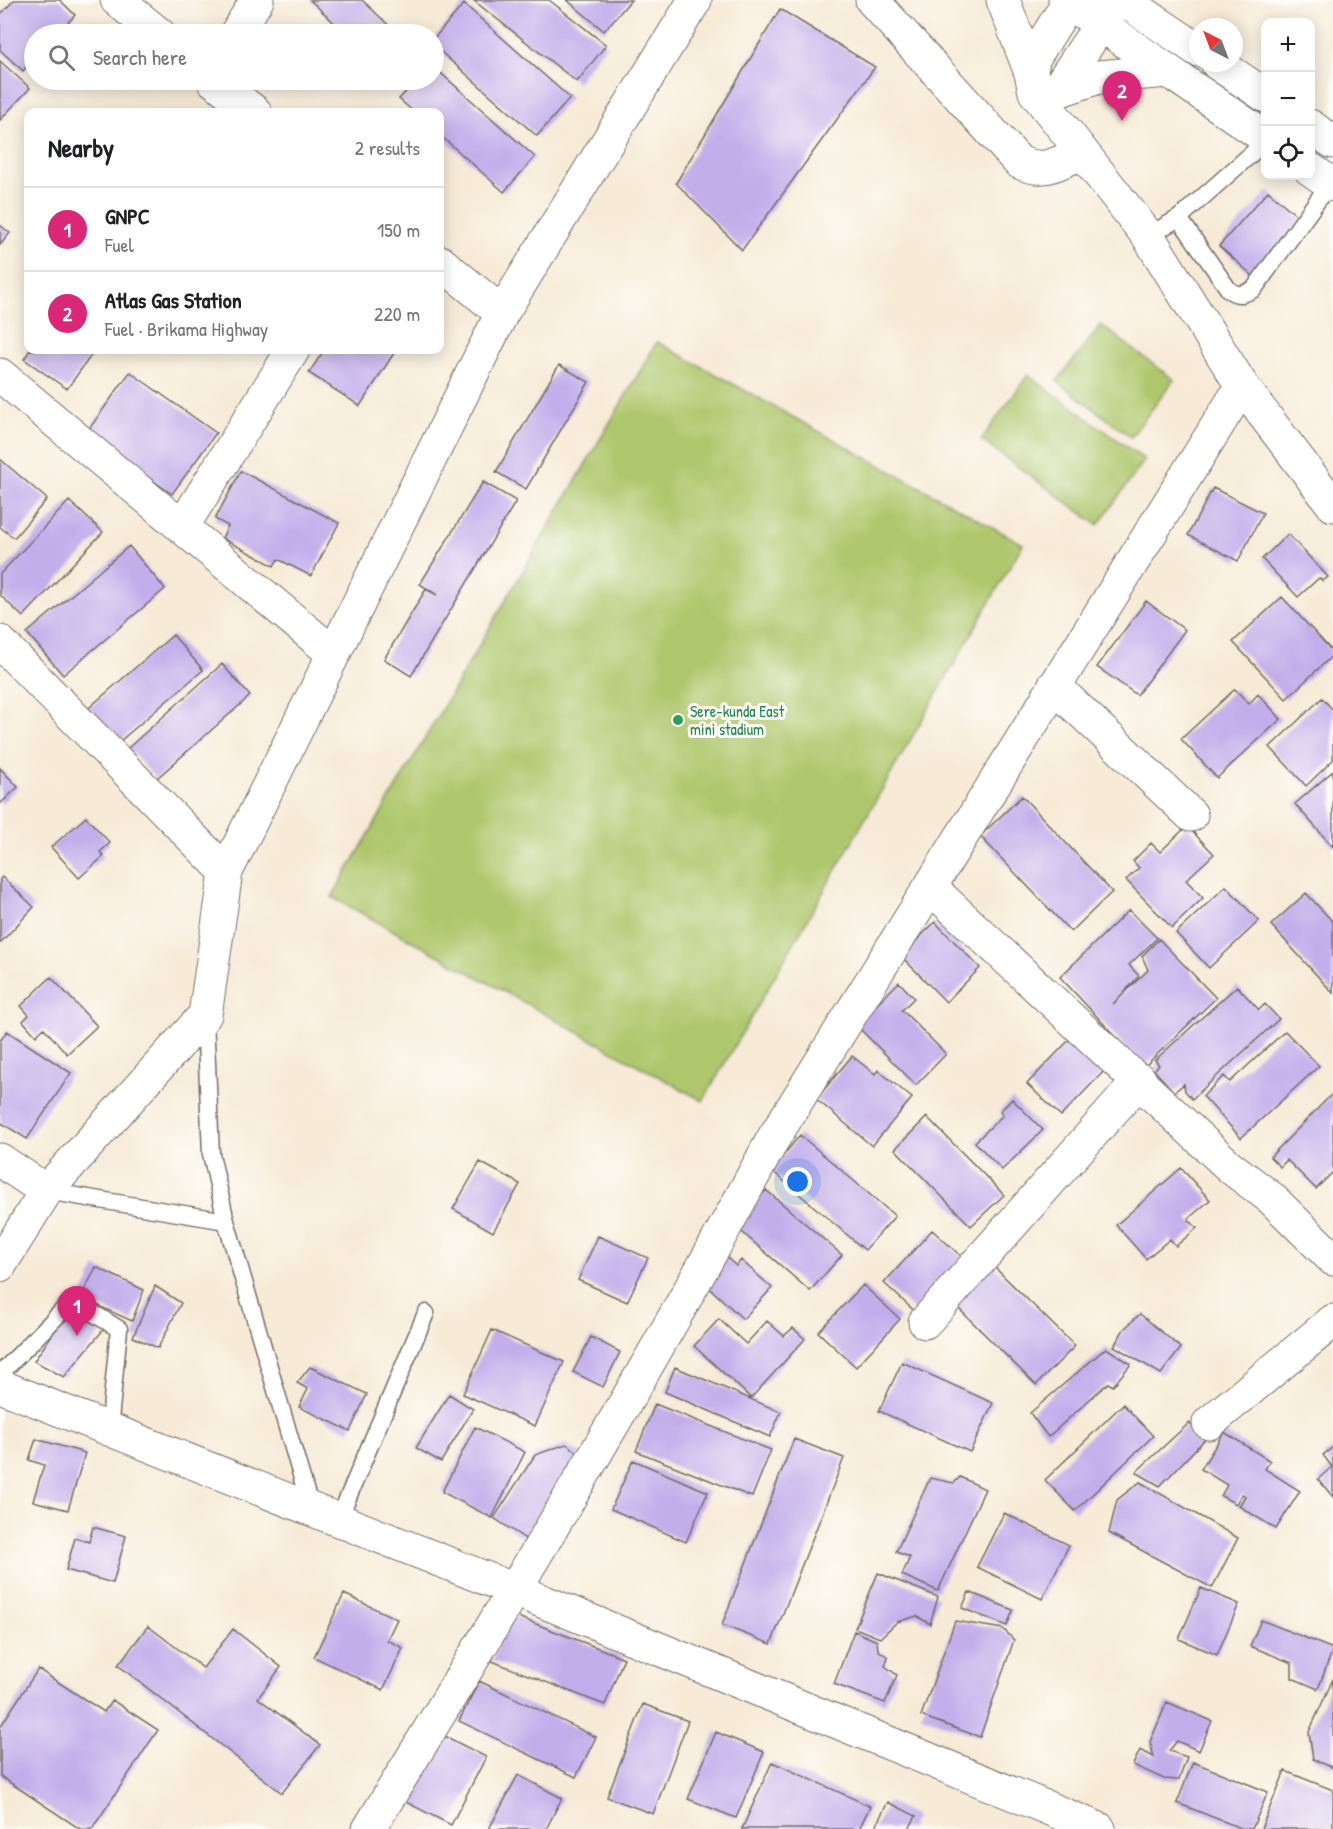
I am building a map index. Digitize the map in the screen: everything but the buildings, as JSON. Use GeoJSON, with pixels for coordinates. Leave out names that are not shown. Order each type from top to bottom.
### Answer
{"type":"FeatureCollection","features":[{"type":"Feature","properties":{"kind":"main road"},"geometry":{"type":"LineString","coordinates":[[117,0],[147,24]]}},
{"type":"Feature","properties":{"kind":"main road"},"geometry":{"type":"LineString","coordinates":[[242,24],[257,0]]}},
{"type":"Feature","properties":{"kind":"main road"},"geometry":{"type":"LineString","coordinates":[[0,1264],[46,1191],[205,1015],[226,872],[502,313],[695,0]]}},
{"type":"Feature","properties":{"kind":"main road"},"geometry":{"type":"LineString","coordinates":[[872,0],[1019,162],[1033,168],[1048,168],[1081,153]]}},
{"type":"Feature","properties":{"kind":"main road"},"geometry":{"type":"LineString","coordinates":[[1003,0],[1044,90],[1081,153],[1148,236],[1242,386],[1333,505]]}},
{"type":"Feature","properties":{"kind":"main road"},"geometry":{"type":"LineString","coordinates":[[1124,0],[1189,44]]}},
{"type":"Feature","properties":{"kind":"main road"},"geometry":{"type":"LineString","coordinates":[[1044,90],[1032,58],[1067,1],[1108,13],[1168,71],[1261,136]]}},
{"type":"Feature","properties":{"kind":"main road"},"geometry":{"type":"LineString","coordinates":[[1044,90],[1108,13]]}},
{"type":"Feature","properties":{"kind":"main road"},"geometry":{"type":"LineString","coordinates":[[1044,90],[1099,77],[1168,71]]}},
{"type":"Feature","properties":{"kind":"main road"},"geometry":{"type":"LineString","coordinates":[[1230,72],[1261,93]]}},
{"type":"Feature","properties":{"kind":"main road"},"geometry":{"type":"LineString","coordinates":[[226,90],[250,108]]}},
{"type":"Feature","properties":{"kind":"main road"},"geometry":{"type":"LineString","coordinates":[[1315,129],[1333,142]]}},
{"type":"Feature","properties":{"kind":"main road"},"geometry":{"type":"LineString","coordinates":[[444,265],[502,313]]}},
{"type":"Feature","properties":{"kind":"main road"},"geometry":{"type":"LineString","coordinates":[[182,527],[290,354]]}},
{"type":"Feature","properties":{"kind":"main road"},"geometry":{"type":"LineString","coordinates":[[0,375],[334,654]]}},
{"type":"Feature","properties":{"kind":"main road"},"geometry":{"type":"LineString","coordinates":[[369,1829],[515,1590],[715,1247],[773,1139],[1242,386]]}},
{"type":"Feature","properties":{"kind":"main road"},"geometry":{"type":"LineString","coordinates":[[0,642],[226,872]]}},
{"type":"Feature","properties":{"kind":"main road"},"geometry":{"type":"LineString","coordinates":[[1054,686],[1191,815]]}},
{"type":"Feature","properties":{"kind":"main road"},"geometry":{"type":"LineString","coordinates":[[930,887],[1140,1080],[1230,1167],[1271,1198],[1333,1259]]}},
{"type":"Feature","properties":{"kind":"main road"},"geometry":{"type":"LineString","coordinates":[[925,1322],[1140,1080]]}},
{"type":"Feature","properties":{"kind":"main road"},"geometry":{"type":"LineString","coordinates":[[0,1160],[46,1191]]}},
{"type":"Feature","properties":{"kind":"main road"},"geometry":{"type":"LineString","coordinates":[[1209,1423],[1333,1321]]}},
{"type":"Feature","properties":{"kind":"main road"},"geometry":{"type":"LineString","coordinates":[[0,1386],[515,1590],[1099,1829]]}},
{"type":"Feature","properties":{"kind":"lane"},"geometry":{"type":"LineString","coordinates":[[1148,236],[1179,218],[1261,144]]}},
{"type":"Feature","properties":{"kind":"lane"},"geometry":{"type":"LineString","coordinates":[[1179,218],[1229,290],[1242,295],[1254,289],[1327,179]]}},
{"type":"Feature","properties":{"kind":"lane"},"geometry":{"type":"LineString","coordinates":[[205,1015],[212,1154],[226,1221],[325,1515]]}},
{"type":"Feature","properties":{"kind":"lane"},"geometry":{"type":"LineString","coordinates":[[46,1191],[226,1221]]}},
{"type":"Feature","properties":{"kind":"lane"},"geometry":{"type":"LineString","coordinates":[[0,1374],[68,1305],[77,1303],[118,1329],[109,1430]]}},
{"type":"Feature","properties":{"kind":"lane"},"geometry":{"type":"LineString","coordinates":[[325,1515],[426,1313]]}},
{"type":"Feature","properties":{"kind":"green space"},"geometry":{"type":"Polygon","coordinates":[[[1101,325],[1174,380],[1131,437],[1057,381],[1101,325]]]}},
{"type":"Feature","properties":{"kind":"green space","name":"Sere-kunda East mini stadium"},"geometry":{"type":"Polygon","coordinates":[[[657,342],[1023,544],[703,1101],[332,897],[657,342]]]}},
{"type":"Feature","properties":{"kind":"green space"},"geometry":{"type":"Polygon","coordinates":[[[1028,375],[1145,460],[1098,525],[981,440],[1028,375]]]}},
{"type":"Feature","properties":{"kind":"place","name":"Atlas Gas Station"},"geometry":{"type":"Point","coordinates":[1122,121]}},
{"type":"Feature","properties":{"kind":"place","name":"Sere-kunda East mini stadium"},"geometry":{"type":"Point","coordinates":[678,720]}},
{"type":"Feature","properties":{"kind":"place","name":"GNPC"},"geometry":{"type":"Point","coordinates":[77,1336]}}]}
